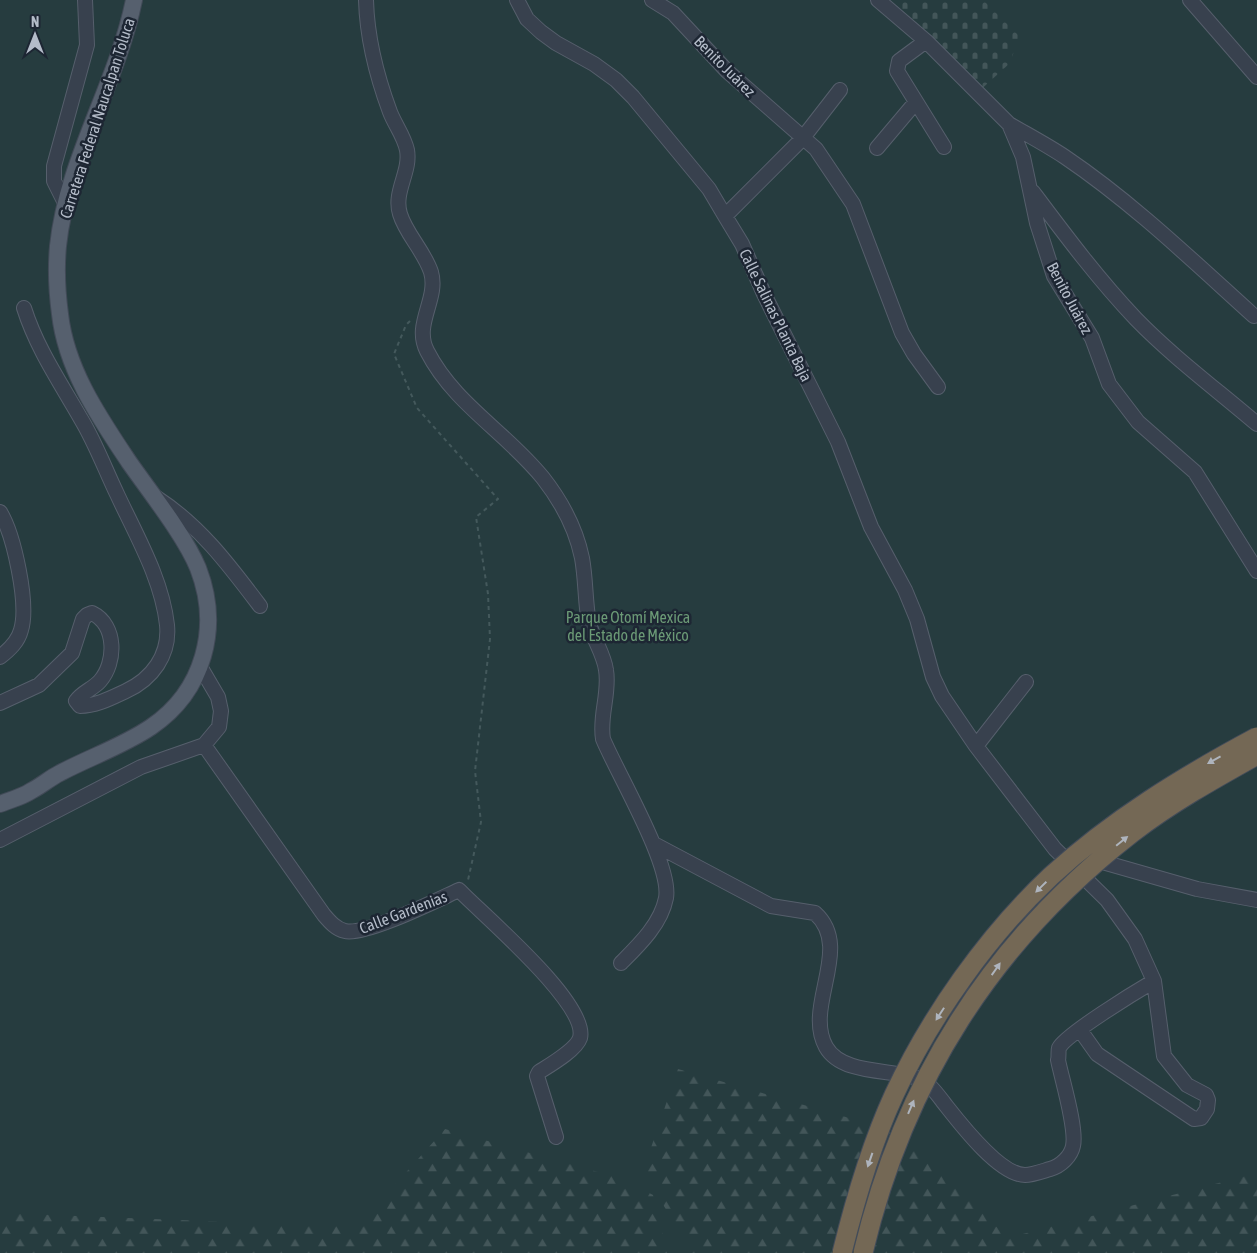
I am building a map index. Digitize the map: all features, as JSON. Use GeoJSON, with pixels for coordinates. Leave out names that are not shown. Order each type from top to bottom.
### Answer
{"type":"FeatureCollection","features":[{"type":"Feature","properties":{"kind":"highway"},"geometry":{"type":"LineString","coordinates":[[842,1253],[850,1223],[894,1096],[927,1034],[985,948],[1022,905],[1086,847],[1164,790],[1257,737]]}},
{"type":"Feature","properties":{"kind":"highway"},"geometry":{"type":"LineString","coordinates":[[863,1253],[884,1184],[912,1105],[944,1045],[1001,962],[1036,920],[1065,891],[1133,832],[1172,805],[1257,755]]}},
{"type":"Feature","properties":{"kind":"main road","name":"Carretera Federal Naucalpan Toluca"},"geometry":{"type":"LineString","coordinates":[[0,804],[30,792],[60,773],[150,728],[175,707],[201,668],[206,644],[208,619],[198,567],[150,493],[90,417],[69,351],[60,314],[58,245],[66,204],[129,26],[134,0]]}},
{"type":"Feature","properties":{"kind":"street"},"geometry":{"type":"LineString","coordinates":[[66,204],[54,181],[54,166],[87,45],[85,0]]}},
{"type":"Feature","properties":{"kind":"street"},"geometry":{"type":"LineString","coordinates":[[366,0],[367,21],[390,114],[407,149],[407,162],[397,202],[400,216],[432,273],[433,289],[426,309],[422,333],[423,341],[440,375],[454,392],[542,477],[558,499],[575,532],[582,559],[590,626],[606,669],[607,687],[601,728],[602,739],[654,844],[667,896],[654,926],[621,963]]}},
{"type":"Feature","properties":{"kind":"street","name":"Calle Salinas Planta Baja"},"geometry":{"type":"LineString","coordinates":[[517,0],[527,19],[541,32],[556,43],[594,64],[616,80],[633,97],[709,189],[742,244],[764,294],[838,442],[871,526],[914,612],[933,677],[942,696],[976,746],[1055,850],[1116,912],[1134,939],[1154,981],[1164,1056],[1187,1085],[1206,1095],[1208,1100],[1207,1109],[1202,1118],[1194,1119],[1097,1054],[1080,1030]]}},
{"type":"Feature","properties":{"kind":"street","name":"Benito Juárez"},"geometry":{"type":"LineString","coordinates":[[652,0],[674,13],[727,71],[802,139],[816,149],[853,204],[902,333],[914,354],[938,387]]}},
{"type":"Feature","properties":{"kind":"street","name":"Benito Juárez"},"geometry":{"type":"LineString","coordinates":[[878,0],[926,41],[1009,124],[1023,157],[1037,223],[1054,276],[1092,338],[1109,384],[1138,422],[1195,472],[1257,571]]}},
{"type":"Feature","properties":{"kind":"street"},"geometry":{"type":"LineString","coordinates":[[1190,0],[1257,77]]}},
{"type":"Feature","properties":{"kind":"street"},"geometry":{"type":"LineString","coordinates":[[926,41],[897,66],[897,71],[915,103],[944,147]]}},
{"type":"Feature","properties":{"kind":"street"},"geometry":{"type":"LineString","coordinates":[[725,216],[802,139],[840,90]]}},
{"type":"Feature","properties":{"kind":"street"},"geometry":{"type":"LineString","coordinates":[[877,148],[915,103]]}},
{"type":"Feature","properties":{"kind":"street"},"geometry":{"type":"LineString","coordinates":[[1009,124],[1064,156],[1094,178],[1157,229],[1254,316]]}},
{"type":"Feature","properties":{"kind":"street"},"geometry":{"type":"LineString","coordinates":[[1029,187],[1078,254],[1137,320],[1172,354],[1257,424]]}},
{"type":"Feature","properties":{"kind":"street"},"geometry":{"type":"LineString","coordinates":[[0,703],[39,686],[72,653],[83,619],[87,614],[92,613],[99,616],[107,628],[112,645],[110,662],[104,676],[94,687],[79,696],[76,701],[80,706],[107,700],[149,677],[159,664],[166,642],[167,625],[159,589],[90,417],[38,347],[24,308]]}},
{"type":"Feature","properties":{"kind":"street"},"geometry":{"type":"LineString","coordinates":[[150,493],[180,513],[202,534],[260,606]]}},
{"type":"Feature","properties":{"kind":"street"},"geometry":{"type":"LineString","coordinates":[[0,512],[11,534],[24,616],[21,631],[15,644],[0,657]]}},
{"type":"Feature","properties":{"kind":"street"},"geometry":{"type":"LineString","coordinates":[[0,840],[141,767],[204,745],[218,727],[221,710],[218,697],[201,668]]}},
{"type":"Feature","properties":{"kind":"street"},"geometry":{"type":"LineString","coordinates":[[976,746],[1026,682]]}},
{"type":"Feature","properties":{"kind":"street","name":"Calle Gardenias"},"geometry":{"type":"LineString","coordinates":[[204,745],[324,915],[335,926],[354,932],[379,924],[459,890],[549,979],[573,1010],[581,1032],[578,1044],[536,1076],[556,1137]]}},
{"type":"Feature","properties":{"kind":"street"},"geometry":{"type":"LineString","coordinates":[[654,844],[771,906],[810,911],[821,918],[826,927],[831,946],[821,1007],[820,1033],[827,1048],[837,1058],[866,1070],[918,1078],[931,1087],[991,1156],[1007,1169],[1024,1175],[1054,1168],[1067,1159],[1073,1146],[1073,1133],[1058,1060],[1059,1048],[1066,1040],[1080,1030],[1154,981]]}},
{"type":"Feature","properties":{"kind":"street"},"geometry":{"type":"LineString","coordinates":[[1055,850],[1196,889],[1257,900]]}},
{"type":"Feature","properties":{"kind":"path"},"geometry":{"type":"LineString","coordinates":[[426,309],[406,325],[394,354],[418,408],[498,499],[476,518],[488,594],[490,639],[475,771],[481,822],[469,878]]}},
{"type":"Feature","properties":{"kind":"green space","name":"Parque Otomí Mexica del Estado de México"},"geometry":{"type":"Polygon","coordinates":[[[0,0],[1257,0],[1257,1253],[0,1253],[0,0]]]}},
{"type":"Feature","properties":{"kind":"green space"},"geometry":{"type":"Polygon","coordinates":[[[870,0],[983,0],[1019,36],[1010,63],[977,93],[929,55],[870,0]]]}},
{"type":"Feature","properties":{"kind":"green space"},"geometry":{"type":"Polygon","coordinates":[[[678,1069],[912,1136],[1007,1238],[1257,1173],[1257,1253],[692,1253],[643,1171],[678,1069]]]}},
{"type":"Feature","properties":{"kind":"green space"},"geometry":{"type":"Polygon","coordinates":[[[445,1129],[623,1179],[653,1195],[667,1253],[0,1253],[0,1213],[357,1227],[445,1129]]]}}]}
